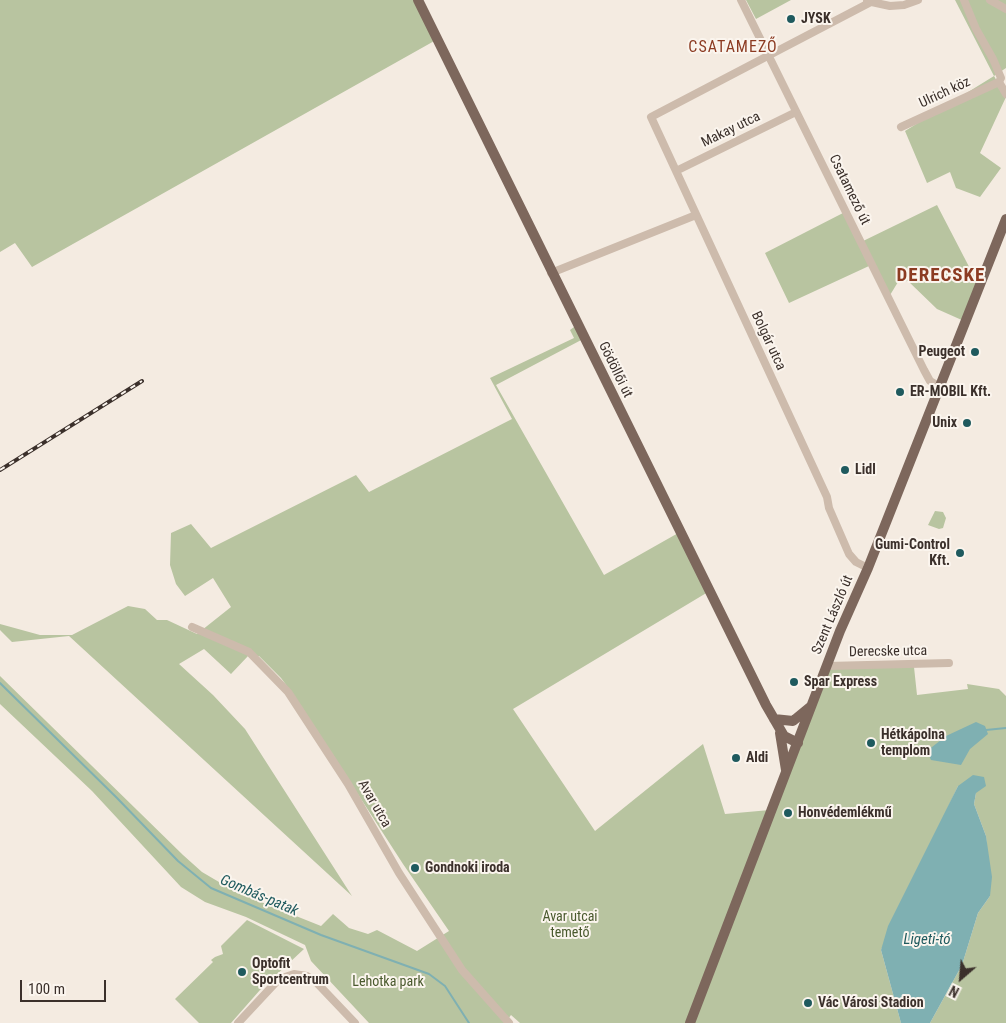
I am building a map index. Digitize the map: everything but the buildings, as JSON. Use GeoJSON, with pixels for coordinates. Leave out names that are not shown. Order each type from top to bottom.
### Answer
{"type":"FeatureCollection","features":[{"type":"Feature","properties":{"kind":"main road","name":"Gödöllői út"},"geometry":{"type":"LineString","coordinates":[[418,0],[774,719],[785,752],[786,773]]}},
{"type":"Feature","properties":{"kind":"main road","name":"Szent László út"},"geometry":{"type":"LineString","coordinates":[[690,1023],[826,666],[868,568],[1006,219]]}},
{"type":"Feature","properties":{"kind":"main road"},"geometry":{"type":"LineString","coordinates":[[774,719],[793,721],[811,707]]}},
{"type":"Feature","properties":{"kind":"main road"},"geometry":{"type":"LineString","coordinates":[[779,730],[788,740],[798,743]]}},
{"type":"Feature","properties":{"kind":"street","name":"Csatamező út"},"geometry":{"type":"LineString","coordinates":[[741,0],[924,370],[930,381],[940,387]]}},
{"type":"Feature","properties":{"kind":"street"},"geometry":{"type":"LineString","coordinates":[[770,56],[868,1],[900,6],[918,0]]}},
{"type":"Feature","properties":{"kind":"street"},"geometry":{"type":"LineString","coordinates":[[964,0],[976,29],[994,59],[1001,78],[999,82],[1006,94]]}},
{"type":"Feature","properties":{"kind":"street"},"geometry":{"type":"LineString","coordinates":[[990,0],[1006,9]]}},
{"type":"Feature","properties":{"kind":"street","name":"Bolgár utca"},"geometry":{"type":"LineString","coordinates":[[770,56],[651,117],[827,497],[829,508],[849,554],[856,562],[868,568]]}},
{"type":"Feature","properties":{"kind":"street","name":"Ulrich köz"},"geometry":{"type":"LineString","coordinates":[[901,127],[999,82]]}},
{"type":"Feature","properties":{"kind":"street","name":"Makay utca"},"geometry":{"type":"LineString","coordinates":[[676,171],[796,112]]}},
{"type":"Feature","properties":{"kind":"street"},"geometry":{"type":"LineString","coordinates":[[552,273],[696,215]]}},
{"type":"Feature","properties":{"kind":"street","name":"Avar utca"},"geometry":{"type":"LineString","coordinates":[[192,626],[249,652],[288,692],[348,784],[399,873],[462,970],[509,1023]]}},
{"type":"Feature","properties":{"kind":"street","name":"Derecske utca"},"geometry":{"type":"LineString","coordinates":[[826,666],[949,663]]}},
{"type":"Feature","properties":{"kind":"street"},"geometry":{"type":"LineString","coordinates":[[238,1023],[280,980],[294,974],[308,976],[316,982],[355,1023]]}},
{"type":"Feature","properties":{"kind":"green space"},"geometry":{"type":"Polygon","coordinates":[[[0,0],[416,0],[436,40],[32,267],[15,243],[0,252],[0,0]]]}},
{"type":"Feature","properties":{"kind":"green space"},"geometry":{"type":"Polygon","coordinates":[[[746,0],[791,0],[756,19],[746,0]]]}},
{"type":"Feature","properties":{"kind":"green space"},"geometry":{"type":"Polygon","coordinates":[[[955,0],[1006,0],[1006,68],[994,76],[955,0]]]}},
{"type":"Feature","properties":{"kind":"green space"},"geometry":{"type":"Polygon","coordinates":[[[994,76],[1006,97],[980,153],[1001,168],[980,197],[956,188],[950,172],[927,183],[905,131],[994,76]]]}},
{"type":"Feature","properties":{"kind":"green space"},"geometry":{"type":"Polygon","coordinates":[[[937,205],[978,284],[964,321],[937,309],[908,281],[898,282],[887,300],[869,266],[789,303],[765,253],[843,213],[859,243],[937,205]]]}},
{"type":"Feature","properties":{"kind":"green space"},"geometry":{"type":"Polygon","coordinates":[[[578,324],[585,338],[496,385],[604,575],[680,532],[708,592],[513,709],[595,831],[703,744],[725,814],[770,810],[823,668],[914,667],[917,695],[968,689],[967,684],[999,689],[1006,696],[1006,1023],[930,1023],[962,965],[978,913],[990,896],[986,836],[974,804],[976,793],[958,786],[881,950],[901,1023],[520,1023],[511,1015],[505,1023],[369,1023],[311,961],[305,945],[246,917],[205,902],[181,887],[92,791],[0,704],[0,676],[183,855],[202,872],[236,892],[321,926],[333,914],[349,928],[368,934],[377,930],[417,951],[449,931],[403,864],[295,697],[281,678],[259,656],[248,656],[231,674],[204,649],[179,664],[213,695],[245,729],[352,896],[69,636],[12,642],[0,630],[0,624],[40,635],[72,635],[128,606],[145,609],[157,620],[167,620],[197,634],[231,607],[213,578],[185,596],[176,584],[170,565],[171,533],[191,524],[211,548],[356,475],[369,492],[512,419],[490,378],[574,338],[570,330],[578,324]]]}},
{"type":"Feature","properties":{"kind":"green space"},"geometry":{"type":"Polygon","coordinates":[[[935,511],[943,512],[946,518],[943,528],[939,529],[928,525],[935,511]]]}},
{"type":"Feature","properties":{"kind":"green space","name":"Optofit Sportcentrum"},"geometry":{"type":"Polygon","coordinates":[[[247,920],[304,949],[260,990],[231,1023],[199,1023],[175,999],[213,962],[211,960],[223,954],[221,946],[247,920]]]}},
{"type":"Feature","properties":{"kind":"water"},"geometry":{"type":"Polygon","coordinates":[[[976,722],[985,726],[988,734],[970,749],[961,765],[931,760],[927,751],[946,736],[976,722]]]}},
{"type":"Feature","properties":{"kind":"water","name":"Ligeti-tó"},"geometry":{"type":"Polygon","coordinates":[[[973,775],[984,777],[986,786],[976,793],[974,804],[986,836],[992,877],[990,896],[978,913],[962,965],[930,1023],[901,1023],[881,950],[888,926],[958,786],[973,775]]]}},
{"type":"Feature","properties":{"kind":"waterway","name":"Gombás-patak"},"geometry":{"type":"LineString","coordinates":[[0,683],[178,861],[211,888],[321,935],[429,974],[445,986],[469,1023]]}},
{"type":"Feature","properties":{"kind":"waterway"},"geometry":{"type":"LineString","coordinates":[[986,730],[1006,728]]}},
{"type":"Feature","properties":{"kind":"railway"},"geometry":{"type":"LineString","coordinates":[[0,470],[142,381]]}},
{"type":"Feature","properties":{"kind":"place","name":"JYSK"},"geometry":{"type":"Point","coordinates":[791,19]}},
{"type":"Feature","properties":{"kind":"place","name":"Peugeot"},"geometry":{"type":"Point","coordinates":[975,352]}},
{"type":"Feature","properties":{"kind":"place","name":"ER-MOBIL Kft."},"geometry":{"type":"Point","coordinates":[900,392]}},
{"type":"Feature","properties":{"kind":"place","name":"Unix"},"geometry":{"type":"Point","coordinates":[967,423]}},
{"type":"Feature","properties":{"kind":"place","name":"Lidl"},"geometry":{"type":"Point","coordinates":[845,470]}},
{"type":"Feature","properties":{"kind":"place","name":"Gumi-Control Kft."},"geometry":{"type":"Point","coordinates":[960,553]}},
{"type":"Feature","properties":{"kind":"place","name":"Spar Express"},"geometry":{"type":"Point","coordinates":[794,682]}},
{"type":"Feature","properties":{"kind":"place","name":"Hétkápolna templom"},"geometry":{"type":"Point","coordinates":[871,743]}},
{"type":"Feature","properties":{"kind":"place","name":"Aldi"},"geometry":{"type":"Point","coordinates":[736,758]}},
{"type":"Feature","properties":{"kind":"place","name":"Honvédemlékmű"},"geometry":{"type":"Point","coordinates":[788,813]}},
{"type":"Feature","properties":{"kind":"place","name":"Gondnoki iroda"},"geometry":{"type":"Point","coordinates":[415,868]}},
{"type":"Feature","properties":{"kind":"place","name":"Optofit Sportcentrum"},"geometry":{"type":"Point","coordinates":[242,972]}},
{"type":"Feature","properties":{"kind":"place","name":"Vác Városi Stadion"},"geometry":{"type":"Point","coordinates":[808,1003]}},
{"type":"Feature","properties":{"kind":"district","name":"CSATAMEZŐ"},"geometry":{"type":"Point","coordinates":[733,48]}},
{"type":"Feature","properties":{"kind":"district","name":"DERECSKE"},"geometry":{"type":"Point","coordinates":[941,276]}},
{"type":"Feature","properties":{"kind":"park label","name":"Avar utcai temető"},"geometry":{"type":"Point","coordinates":[570,926]}},
{"type":"Feature","properties":{"kind":"park label","name":"Lehotka park"},"geometry":{"type":"Point","coordinates":[388,982]}}]}
